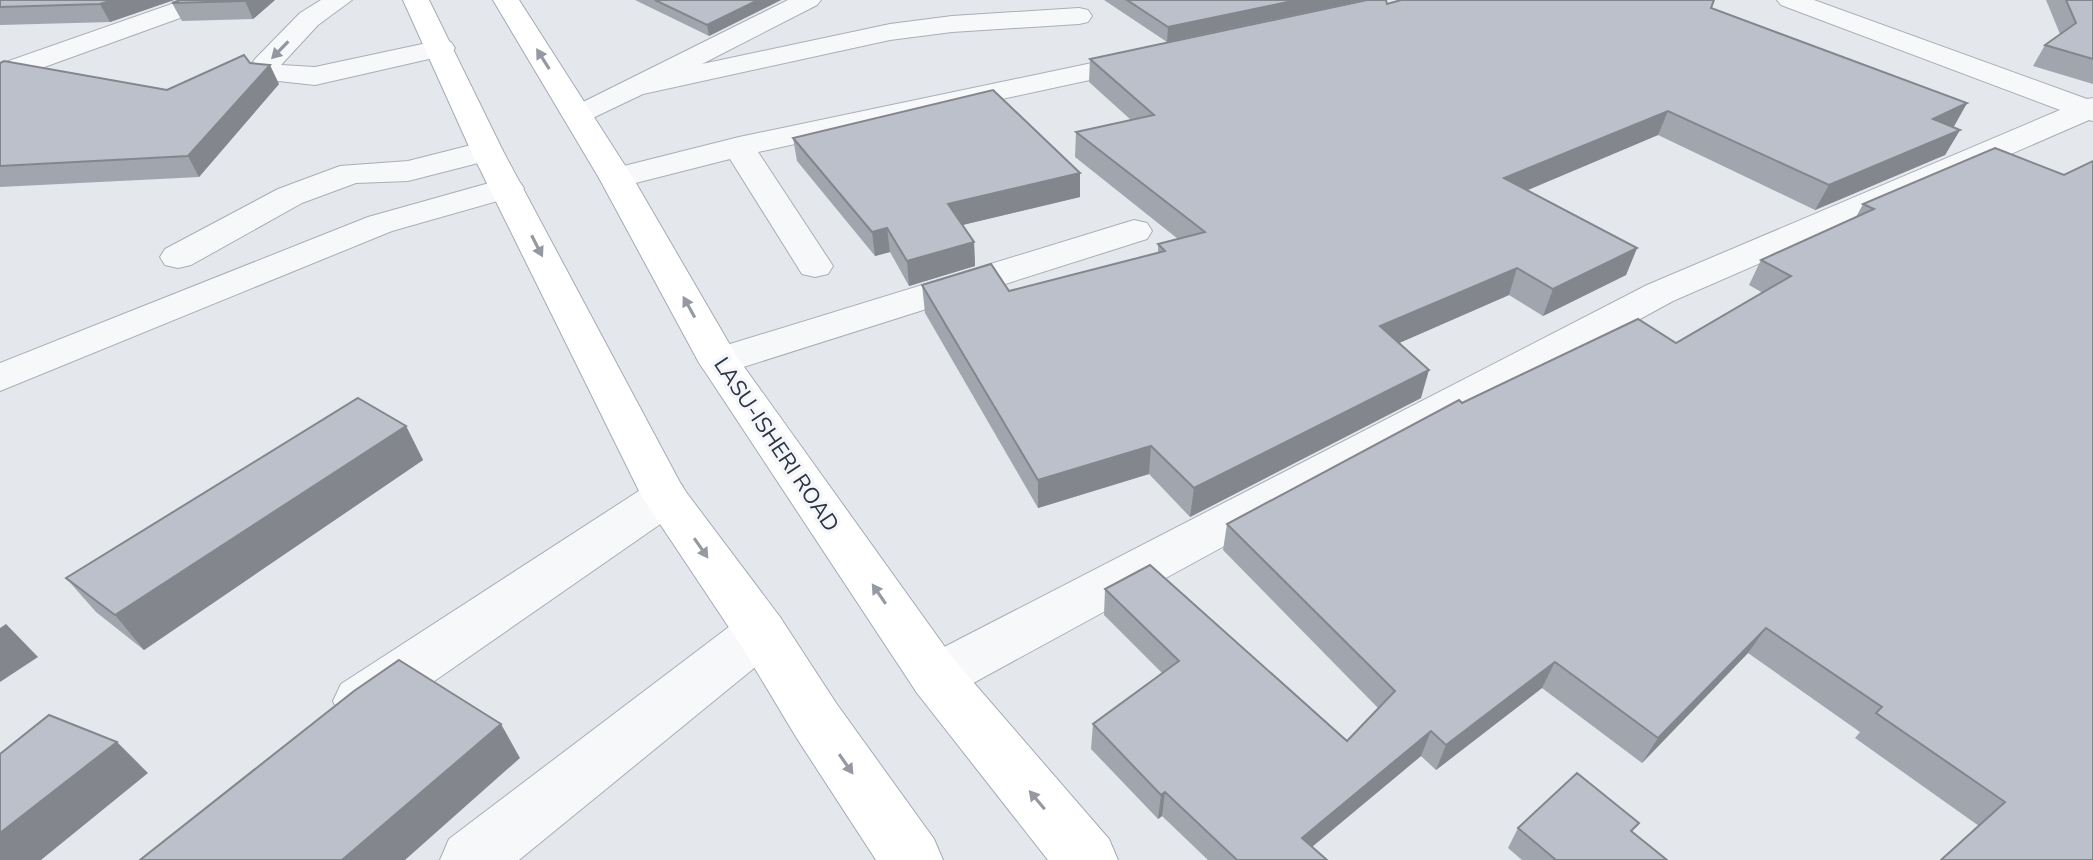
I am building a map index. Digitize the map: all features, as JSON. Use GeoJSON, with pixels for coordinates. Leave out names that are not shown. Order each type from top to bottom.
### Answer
{"type":"FeatureCollection","features":[{"type":"Feature","properties":{"kind":"main road"},"geometry":{"type":"LineString","coordinates":[[416,0],[497,170],[665,497],[761,632],[816,720],[912,860]]}},
{"type":"Feature","properties":{"kind":"main road","name":"LASU-ISHERI ROAD"},"geometry":{"type":"LineString","coordinates":[[506,0],[616,178],[719,361],[936,677],[1087,860]]}},
{"type":"Feature","properties":{"kind":"street"},"geometry":{"type":"LineString","coordinates":[[0,74],[207,0]]}},
{"type":"Feature","properties":{"kind":"street"},"geometry":{"type":"LineString","coordinates":[[339,0],[309,19],[265,65],[270,73],[315,76],[441,48]]}},
{"type":"Feature","properties":{"kind":"street"},"geometry":{"type":"LineString","coordinates":[[578,116],[808,0]]}},
{"type":"Feature","properties":{"kind":"street"},"geometry":{"type":"LineString","coordinates":[[1790,0],[2091,110]]}},
{"type":"Feature","properties":{"kind":"street"},"geometry":{"type":"LineString","coordinates":[[642,86],[890,32],[952,24],[1079,16]]}},
{"type":"Feature","properties":{"kind":"street"},"geometry":{"type":"LineString","coordinates":[[616,178],[739,147],[1173,53]]}},
{"type":"Feature","properties":{"kind":"street"},"geometry":{"type":"LineString","coordinates":[[936,677],[1660,293],[2091,110]]}},
{"type":"Feature","properties":{"kind":"street"},"geometry":{"type":"LineString","coordinates":[[739,147],[815,266]]}},
{"type":"Feature","properties":{"kind":"street"},"geometry":{"type":"LineString","coordinates":[[178,257],[290,196],[352,173],[497,170]]}},
{"type":"Feature","properties":{"kind":"street"},"geometry":{"type":"LineString","coordinates":[[0,378],[380,224],[497,170]]}},
{"type":"Feature","properties":{"kind":"street"},"geometry":{"type":"LineString","coordinates":[[719,361],[1134,231]]}},
{"type":"Feature","properties":{"kind":"street"},"geometry":{"type":"LineString","coordinates":[[319,734],[355,705],[665,497]]}},
{"type":"Feature","properties":{"kind":"street"},"geometry":{"type":"LineString","coordinates":[[471,860],[761,632]]}},
{"type":"Feature","properties":{"kind":"building"},"geometry":{"type":"Polygon","coordinates":[[[0,0],[113,0],[100,4],[0,7],[0,0]]]}},
{"type":"Feature","properties":{"kind":"building"},"geometry":{"type":"Polygon","coordinates":[[[180,0],[246,0],[172,3],[180,0]]]}},
{"type":"Feature","properties":{"kind":"building"},"geometry":{"type":"Polygon","coordinates":[[[655,0],[758,0],[707,25],[655,0]]]}},
{"type":"Feature","properties":{"kind":"building"},"geometry":{"type":"Polygon","coordinates":[[[1127,0],[1297,0],[1168,27],[1127,0]]]}},
{"type":"Feature","properties":{"kind":"building"},"geometry":{"type":"Polygon","coordinates":[[[1367,0],[1386,0],[1387,4],[1401,0],[1714,0],[1711,8],[1967,103],[1933,119],[1960,130],[1829,185],[1668,111],[1504,178],[1637,248],[1553,289],[1517,268],[1380,326],[1429,370],[1194,488],[1151,446],[1038,480],[922,285],[991,264],[1009,291],[1165,251],[1158,244],[1205,232],[1076,132],[1154,115],[1090,59],[1367,0]]]}},
{"type":"Feature","properties":{"kind":"building"},"geometry":{"type":"Polygon","coordinates":[[[2066,0],[2093,0],[2093,59],[2045,45],[2076,23],[2066,0]]]}},
{"type":"Feature","properties":{"kind":"building"},"geometry":{"type":"Polygon","coordinates":[[[244,55],[250,63],[270,65],[188,156],[0,166],[0,63],[4,61],[167,90],[244,55]]]}},
{"type":"Feature","properties":{"kind":"building"},"geometry":{"type":"Polygon","coordinates":[[[993,90],[1080,173],[948,204],[974,242],[907,261],[887,228],[872,232],[793,138],[993,90]]]}},
{"type":"Feature","properties":{"kind":"building"},"geometry":{"type":"Polygon","coordinates":[[[1995,148],[2064,175],[2093,161],[2093,860],[1941,860],[2005,802],[1876,713],[1882,707],[1766,628],[1658,738],[1555,662],[1446,745],[1431,731],[1302,838],[1327,860],[1237,860],[1165,792],[1161,795],[1093,724],[1179,661],[1105,589],[1150,565],[1347,741],[1395,691],[1227,524],[1459,400],[1462,403],[1638,319],[1676,343],[1791,276],[1761,260],[1874,209],[1863,204],[1995,148]]]}},
{"type":"Feature","properties":{"kind":"building"},"geometry":{"type":"Polygon","coordinates":[[[358,398],[406,426],[115,615],[66,578],[358,398]]]}},
{"type":"Feature","properties":{"kind":"building"},"geometry":{"type":"Polygon","coordinates":[[[399,660],[501,724],[342,860],[140,860],[354,691],[399,660]]]}},
{"type":"Feature","properties":{"kind":"building"},"geometry":{"type":"Polygon","coordinates":[[[49,715],[117,742],[0,833],[0,754],[49,715]]]}},
{"type":"Feature","properties":{"kind":"building"},"geometry":{"type":"Polygon","coordinates":[[[1577,773],[1639,823],[1631,831],[1667,860],[1556,860],[1518,828],[1577,773]]]}}]}
